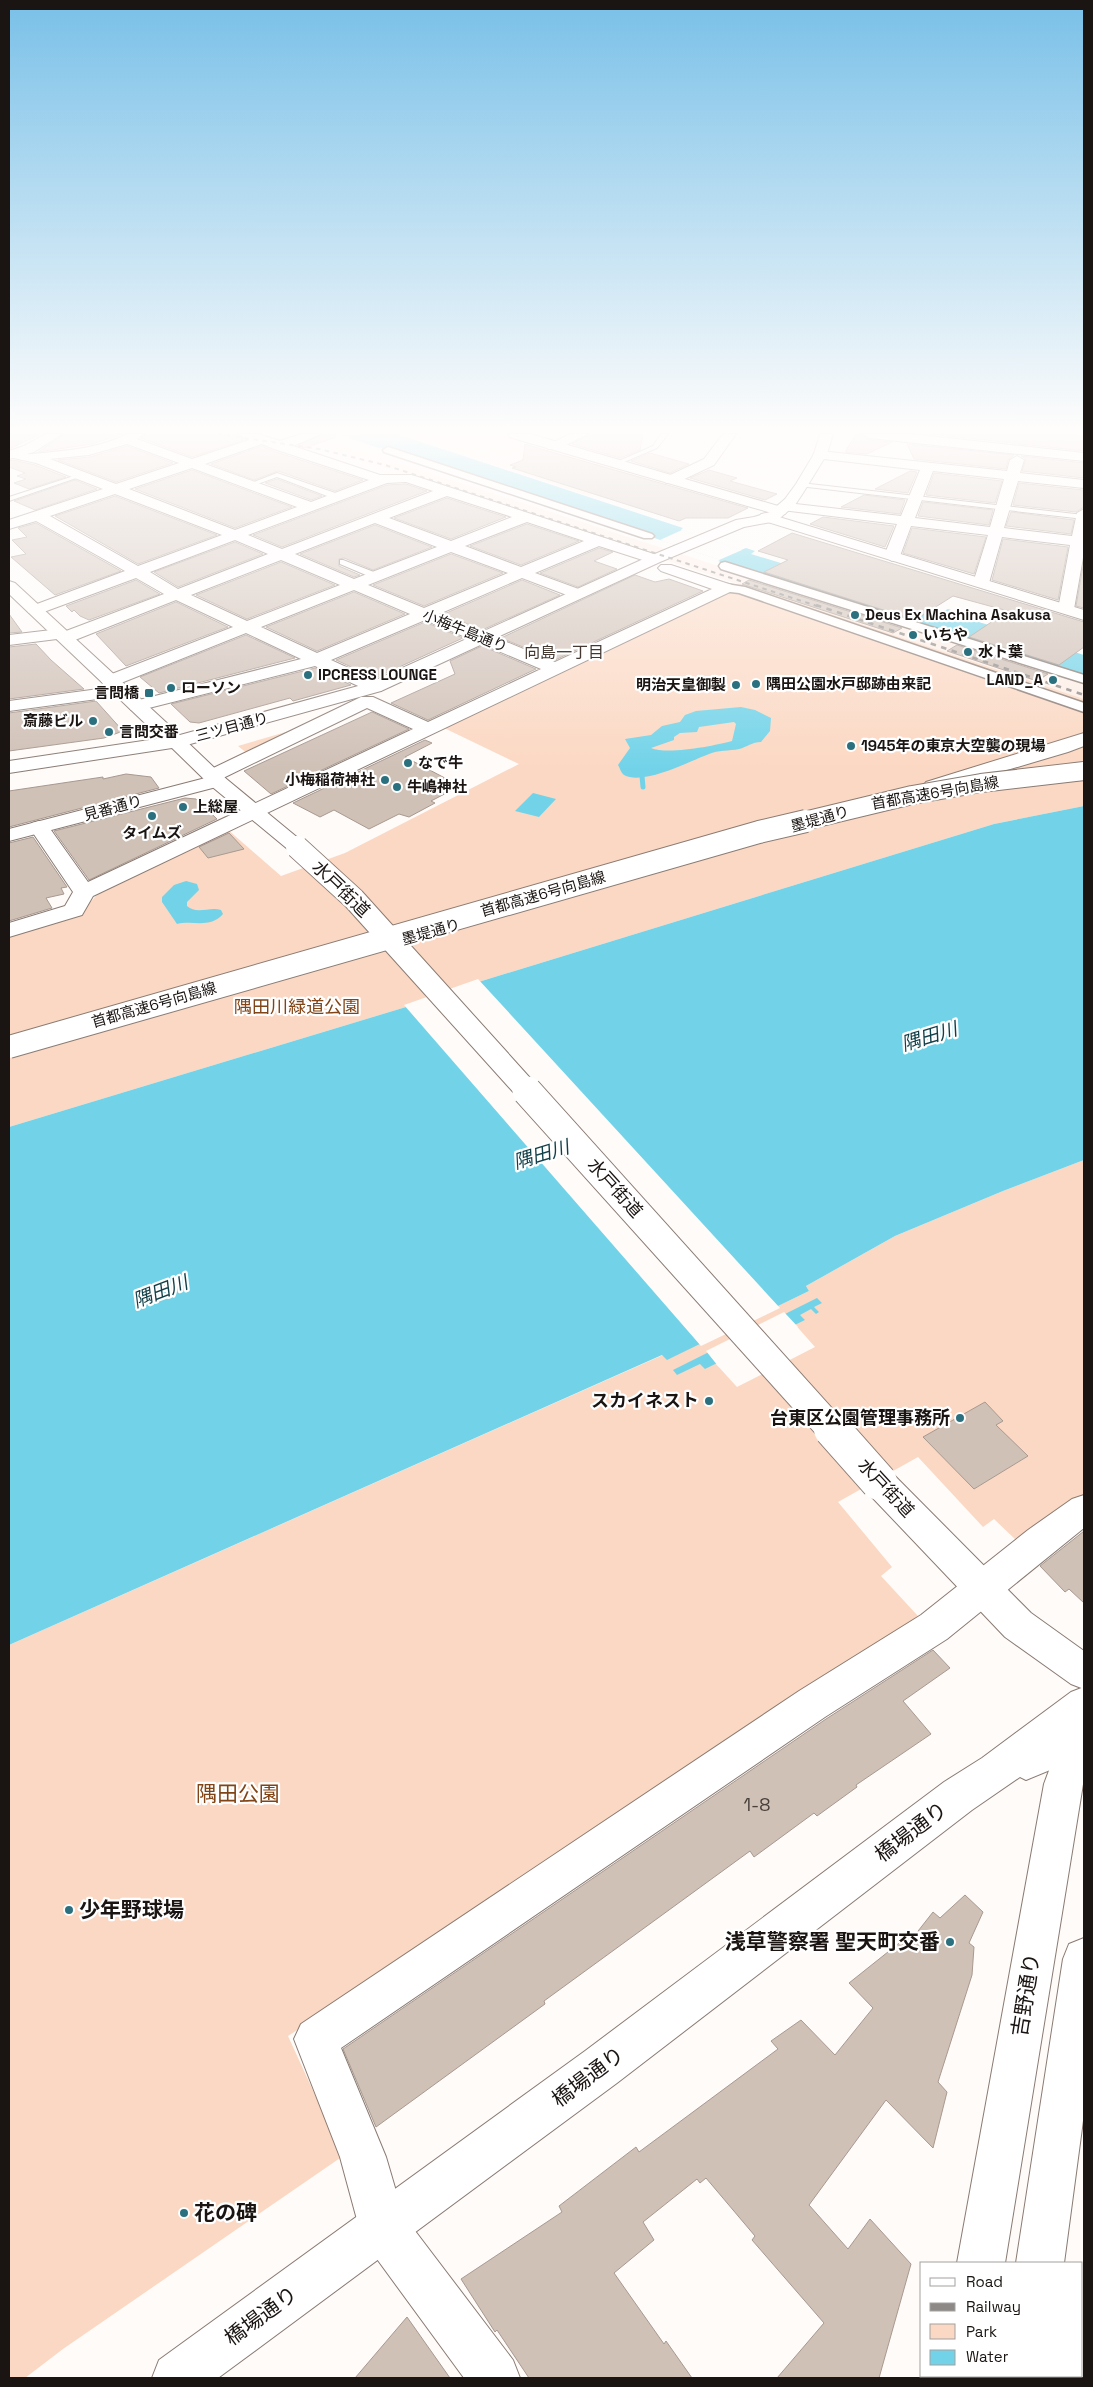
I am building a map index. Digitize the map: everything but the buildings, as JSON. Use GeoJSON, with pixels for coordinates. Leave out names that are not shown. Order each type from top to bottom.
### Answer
{"type":"FeatureCollection","features":[{"type":"Feature","properties":{"kind":"main road"},"geometry":{"type":"LineString","coordinates":[[92,545],[178,595],[316,660],[427,729]]}},
{"type":"Feature","properties":{"kind":"main road"},"geometry":{"type":"LineString","coordinates":[[35,610],[207,545]]}},
{"type":"Feature","properties":{"kind":"main road","name":"小梅牛島通り"},"geometry":{"type":"LineString","coordinates":[[261,545],[554,668]]}},
{"type":"Feature","properties":{"kind":"main road"},"geometry":{"type":"LineString","coordinates":[[9,640],[62,636],[178,595],[304,545]]}},
{"type":"Feature","properties":{"kind":"main road"},"geometry":{"type":"LineString","coordinates":[[448,545],[578,594]]}},
{"type":"Feature","properties":{"kind":"main road"},"geometry":{"type":"LineString","coordinates":[[9,706],[115,686],[247,627],[456,545]]}},
{"type":"Feature","properties":{"kind":"main road"},"geometry":{"type":"LineString","coordinates":[[137,706],[316,660],[586,545]]}},
{"type":"Feature","properties":{"kind":"main road"},"geometry":{"type":"LineString","coordinates":[[613,545],[726,588]]}},
{"type":"Feature","properties":{"kind":"main road","name":"三ツ目通り"},"geometry":{"type":"LineString","coordinates":[[176,742],[221,742],[371,694],[497,644],[701,545]]}},
{"type":"Feature","properties":{"kind":"main road"},"geometry":{"type":"LineString","coordinates":[[862,545],[1084,615]]}},
{"type":"Feature","properties":{"kind":"main road"},"geometry":{"type":"LineString","coordinates":[[892,556],[896,545]]}},
{"type":"Feature","properties":{"kind":"main road"},"geometry":{"type":"LineString","coordinates":[[981,583],[992,545]]}},
{"type":"Feature","properties":{"kind":"main road"},"geometry":{"type":"LineString","coordinates":[[1066,609],[1081,545]]}},
{"type":"Feature","properties":{"kind":"main road","name":"三ツ目通り"},"geometry":{"type":"LineString","coordinates":[[371,694],[480,638],[578,594],[660,564]]}},
{"type":"Feature","properties":{"kind":"main road","name":"水戸街道"},"geometry":{"type":"LineString","coordinates":[[9,586],[215,779],[297,847],[354,899],[879,1482],[1018,1625],[1084,1672]]}},
{"type":"Feature","properties":{"kind":"main road"},"geometry":{"type":"LineString","coordinates":[[9,930],[74,910],[84,892],[726,588]]}},
{"type":"Feature","properties":{"kind":"main road","name":"見番通り"},"geometry":{"type":"LineString","coordinates":[[9,835],[215,779],[371,694]]}},
{"type":"Feature","properties":{"kind":"main road","name":"墨堤通り"},"geometry":{"type":"LineString","coordinates":[[9,1058],[323,963],[970,776],[1084,739]]}},
{"type":"Feature","properties":{"kind":"main road"},"geometry":{"type":"LineString","coordinates":[[9,767],[176,742]]}},
{"type":"Feature","properties":{"kind":"main road","name":"首都高速6号向島線"},"geometry":{"type":"LineString","coordinates":[[9,1028],[839,797],[965,772],[1084,759]]}},
{"type":"Feature","properties":{"kind":"main road","name":"首都高速6号向島線"},"geometry":{"type":"LineString","coordinates":[[9,1047],[758,832],[852,808],[981,783],[1084,771]]}},
{"type":"Feature","properties":{"kind":"main road"},"geometry":{"type":"LineString","coordinates":[[39,827],[84,892]]}},
{"type":"Feature","properties":{"kind":"main road"},"geometry":{"type":"LineString","coordinates":[[494,2378],[383,2227],[363,2157],[316,2039],[812,1704],[934,1627],[982,1590],[1022,1555],[1084,1509]]}},
{"type":"Feature","properties":{"kind":"main road","name":"橋場通り"},"geometry":{"type":"LineString","coordinates":[[177,2378],[601,2067],[958,1796],[996,1772],[1083,1728]]}},
{"type":"Feature","properties":{"kind":"main road","name":"吉野通り"},"geometry":{"type":"LineString","coordinates":[[981,2262],[1063,1784],[1083,1728]]}},
{"type":"Feature","properties":{"kind":"main road"},"geometry":{"type":"LineString","coordinates":[[1040,2262],[1084,1958]]}},
{"type":"Feature","properties":{"kind":"street"},"geometry":{"type":"LineString","coordinates":[[725,566],[1084,679]]}},
{"type":"Feature","properties":{"kind":"street"},"geometry":{"type":"LineString","coordinates":[[726,588],[741,590],[1084,708]]}},
{"type":"Feature","properties":{"kind":"lane"},"geometry":{"type":"LineString","coordinates":[[343,562],[376,576]]}},
{"type":"Feature","properties":{"kind":"shaded area"},"geometry":{"type":"Polygon","coordinates":[[[621,545],[655,545],[1084,684],[1084,699],[621,545]]]}},
{"type":"Feature","properties":{"kind":"green space","name":"隅田川緑道公園"},"geometry":{"type":"Polygon","coordinates":[[[741,584],[1084,699],[1084,806],[994,824],[472,984],[406,1007],[9,1127],[9,937],[78,917],[100,891],[227,829],[281,876],[345,853],[519,764],[444,728],[741,584]]]}},
{"type":"Feature","properties":{"kind":"green space"},"geometry":{"type":"Polygon","coordinates":[[[296,729],[248,754],[238,746],[296,729]]]}},
{"type":"Feature","properties":{"kind":"green space","name":"隅田公園"},"geometry":{"type":"Polygon","coordinates":[[[1084,1160],[1084,1498],[1017,1541],[994,1519],[983,1527],[918,1457],[838,1502],[892,1567],[881,1576],[918,1616],[636,1810],[288,2036],[343,2156],[63,2349],[25,2378],[9,2378],[9,1645],[663,1355],[667,1359],[809,1291],[806,1286],[895,1236],[1084,1160]],[[792,1321],[716,1364],[737,1387],[815,1347],[792,1321]]]}},
{"type":"Feature","properties":{"kind":"water"},"geometry":{"type":"Polygon","coordinates":[[[676,545],[727,545],[741,550],[746,548],[755,551],[751,554],[942,612],[948,609],[966,615],[963,617],[1084,655],[1084,676],[718,561],[720,560],[676,545]]]}},
{"type":"Feature","properties":{"kind":"water"},"geometry":{"type":"Polygon","coordinates":[[[741,707],[755,710],[771,718],[770,731],[761,742],[739,749],[712,753],[654,775],[632,778],[623,774],[618,765],[630,748],[625,739],[651,735],[662,726],[680,722],[685,715],[696,711],[741,707]],[[734,722],[699,727],[697,732],[680,733],[674,737],[674,740],[651,748],[668,751],[732,741],[736,724],[734,722]]]}},
{"type":"Feature","properties":{"kind":"water"},"geometry":{"type":"Polygon","coordinates":[[[533,793],[556,799],[539,817],[515,811],[533,793]]]}},
{"type":"Feature","properties":{"kind":"water","name":"隅田川"},"geometry":{"type":"Polygon","coordinates":[[[1084,806],[1084,1160],[895,1236],[806,1286],[809,1291],[667,1360],[662,1355],[9,1645],[9,1127],[406,1007],[472,984],[994,824],[1084,806]]]}},
{"type":"Feature","properties":{"kind":"water"},"geometry":{"type":"Polygon","coordinates":[[[186,881],[197,884],[199,890],[187,902],[187,906],[195,910],[221,910],[223,914],[218,919],[207,923],[177,924],[162,902],[162,897],[174,885],[186,881]]]}},
{"type":"Feature","properties":{"kind":"water"},"geometry":{"type":"Polygon","coordinates":[[[817,1298],[822,1303],[814,1307],[819,1312],[816,1314],[811,1309],[800,1315],[805,1320],[705,1369],[700,1364],[677,1375],[673,1370],[817,1298]]]}},
{"type":"Feature","properties":{"kind":"pier"},"geometry":{"type":"Polygon","coordinates":[[[676,545],[728,545],[742,550],[719,560],[676,545]]]}},
{"type":"Feature","properties":{"kind":"pier"},"geometry":{"type":"Polygon","coordinates":[[[478,979],[780,1308],[701,1346],[404,1005],[478,979]]]}},
{"type":"Feature","properties":{"kind":"pier"},"geometry":{"type":"Polygon","coordinates":[[[784,1312],[798,1327],[718,1366],[706,1351],[784,1312]]]}},
{"type":"Feature","properties":{"kind":"waterway"},"geometry":{"type":"LineString","coordinates":[[642,776],[643,787]]}},
{"type":"Feature","properties":{"kind":"railway"},"geometry":{"type":"LineString","coordinates":[[631,545],[820,607]]}},
{"type":"Feature","properties":{"kind":"railway"},"geometry":{"type":"LineString","coordinates":[[816,605],[1084,695]]}},
{"type":"Feature","properties":{"kind":"place","name":"Deus Ex Machina Asakusa"},"geometry":{"type":"Point","coordinates":[855,615]}},
{"type":"Feature","properties":{"kind":"place","name":"いちや"},"geometry":{"type":"Point","coordinates":[913,635]}},
{"type":"Feature","properties":{"kind":"place","name":"水ト葉"},"geometry":{"type":"Point","coordinates":[968,652]}},
{"type":"Feature","properties":{"kind":"place","name":"IPCRESS LOUNGE"},"geometry":{"type":"Point","coordinates":[308,675]}},
{"type":"Feature","properties":{"kind":"place","name":"LAND_A"},"geometry":{"type":"Point","coordinates":[1053,680]}},
{"type":"Feature","properties":{"kind":"place","name":"隅田公園水戸邸跡由来記"},"geometry":{"type":"Point","coordinates":[756,684]}},
{"type":"Feature","properties":{"kind":"place","name":"明治天皇御製"},"geometry":{"type":"Point","coordinates":[736,685]}},
{"type":"Feature","properties":{"kind":"place","name":"ローソン"},"geometry":{"type":"Point","coordinates":[171,688]}},
{"type":"Feature","properties":{"kind":"place","name":"言問橋"},"geometry":{"type":"Point","coordinates":[149,693]}},
{"type":"Feature","properties":{"kind":"place","name":"斎藤ビル"},"geometry":{"type":"Point","coordinates":[93,721]}},
{"type":"Feature","properties":{"kind":"place","name":"言問交番"},"geometry":{"type":"Point","coordinates":[109,732]}},
{"type":"Feature","properties":{"kind":"place","name":"1945年の東京大空襲の現場"},"geometry":{"type":"Point","coordinates":[851,746]}},
{"type":"Feature","properties":{"kind":"place","name":"なで牛"},"geometry":{"type":"Point","coordinates":[408,763]}},
{"type":"Feature","properties":{"kind":"place","name":"小梅稲荷神社"},"geometry":{"type":"Point","coordinates":[385,780]}},
{"type":"Feature","properties":{"kind":"place","name":"牛嶋神社"},"geometry":{"type":"Point","coordinates":[397,787]}},
{"type":"Feature","properties":{"kind":"place","name":"上総屋"},"geometry":{"type":"Point","coordinates":[183,807]}},
{"type":"Feature","properties":{"kind":"place","name":"タイムズ"},"geometry":{"type":"Point","coordinates":[152,816]}},
{"type":"Feature","properties":{"kind":"place","name":"スカイネスト"},"geometry":{"type":"Point","coordinates":[709,1401]}},
{"type":"Feature","properties":{"kind":"place","name":"台東区公園管理事務所"},"geometry":{"type":"Point","coordinates":[960,1418]}},
{"type":"Feature","properties":{"kind":"place","name":"少年野球場"},"geometry":{"type":"Point","coordinates":[69,1910]}},
{"type":"Feature","properties":{"kind":"place","name":"浅草警察署 聖天町交番"},"geometry":{"type":"Point","coordinates":[950,1942]}},
{"type":"Feature","properties":{"kind":"place","name":"花の碑"},"geometry":{"type":"Point","coordinates":[184,2213]}},
{"type":"Feature","properties":{"kind":"district","name":"向島一丁目"},"geometry":{"type":"Point","coordinates":[564,652]}}]}
